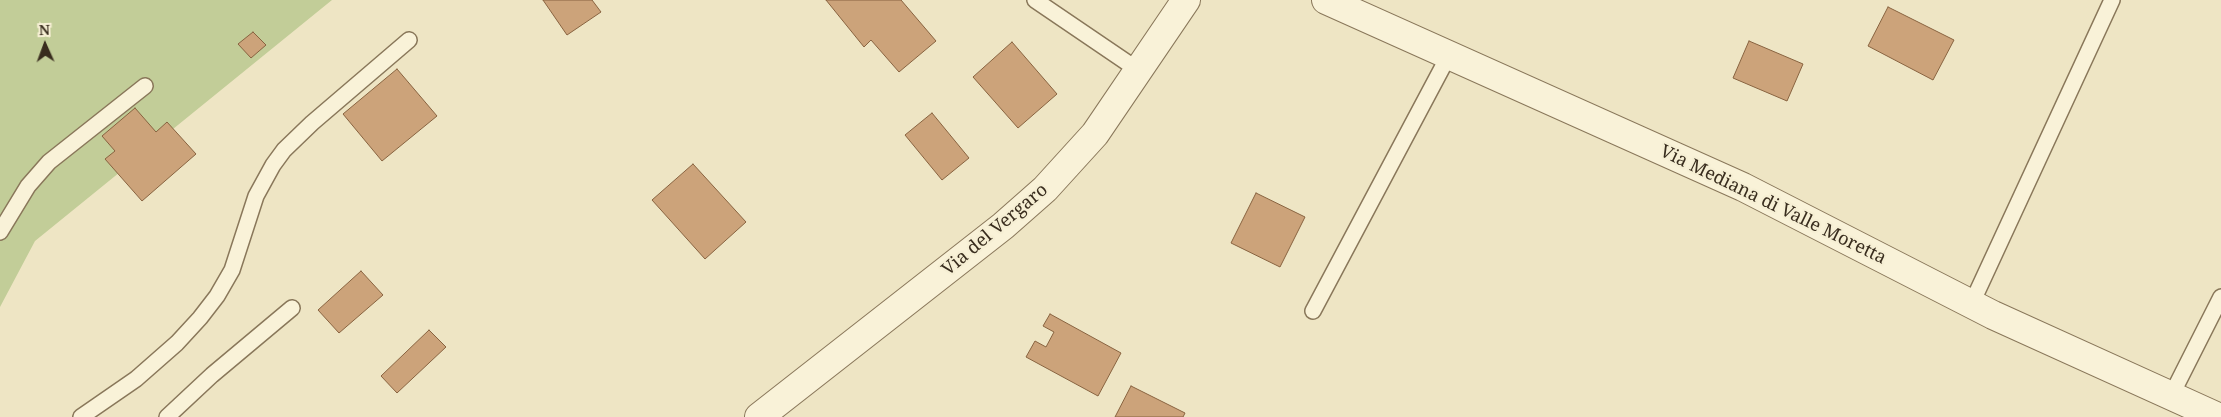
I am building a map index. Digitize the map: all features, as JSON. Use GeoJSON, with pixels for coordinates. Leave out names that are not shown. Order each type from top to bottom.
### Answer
{"type":"FeatureCollection","features":[{"type":"Feature","properties":{"kind":"street","name":"Via del Vergaro"},"geometry":{"type":"LineString","coordinates":[[759,417],[1030,203],[1060,174],[1095,134],[1186,0]]}},
{"type":"Feature","properties":{"kind":"street","name":"Via Mediana di Valle Moretta"},"geometry":{"type":"LineString","coordinates":[[1326,0],[1743,187],[1971,305],[2218,417]]}},
{"type":"Feature","properties":{"kind":"lane"},"geometry":{"type":"LineString","coordinates":[[1034,0],[1138,70]]}},
{"type":"Feature","properties":{"kind":"lane"},"geometry":{"type":"LineString","coordinates":[[1971,305],[2112,0]]}},
{"type":"Feature","properties":{"kind":"lane"},"geometry":{"type":"LineString","coordinates":[[81,417],[136,379],[177,343],[200,318],[217,296],[232,270],[256,196],[272,165],[284,150],[312,123],[409,40]]}},
{"type":"Feature","properties":{"kind":"lane"},"geometry":{"type":"LineString","coordinates":[[1313,311],[1450,55]]}},
{"type":"Feature","properties":{"kind":"lane"},"geometry":{"type":"LineString","coordinates":[[0,232],[28,186],[49,162],[145,86]]}},
{"type":"Feature","properties":{"kind":"lane"},"geometry":{"type":"LineString","coordinates":[[2171,396],[2221,297]]}},
{"type":"Feature","properties":{"kind":"lane"},"geometry":{"type":"LineString","coordinates":[[167,417],[292,308]]}},
{"type":"Feature","properties":{"kind":"green space"},"geometry":{"type":"Polygon","coordinates":[[[0,0],[332,0],[35,241],[0,307],[0,0]]]}},
{"type":"Feature","properties":{"kind":"building"},"geometry":{"type":"Polygon","coordinates":[[[543,0],[592,0],[601,12],[567,35],[543,0]]]}},
{"type":"Feature","properties":{"kind":"building"},"geometry":{"type":"Polygon","coordinates":[[[826,0],[901,0],[936,41],[899,72],[871,40],[864,47],[826,0]]]}},
{"type":"Feature","properties":{"kind":"building"},"geometry":{"type":"Polygon","coordinates":[[[1888,7],[1954,40],[1933,80],[1868,46],[1888,7]]]}},
{"type":"Feature","properties":{"kind":"building"},"geometry":{"type":"Polygon","coordinates":[[[253,32],[266,45],[251,58],[238,44],[253,32]]]}},
{"type":"Feature","properties":{"kind":"building"},"geometry":{"type":"Polygon","coordinates":[[[1749,41],[1803,64],[1787,101],[1733,78],[1749,41]]]}},
{"type":"Feature","properties":{"kind":"building"},"geometry":{"type":"Polygon","coordinates":[[[1012,42],[1057,94],[1018,128],[973,77],[1012,42]]]}},
{"type":"Feature","properties":{"kind":"building"},"geometry":{"type":"Polygon","coordinates":[[[397,69],[437,116],[382,161],[343,114],[397,69]]]}},
{"type":"Feature","properties":{"kind":"building"},"geometry":{"type":"Polygon","coordinates":[[[135,108],[156,132],[167,122],[196,154],[142,201],[105,159],[115,151],[102,136],[135,108]]]}},
{"type":"Feature","properties":{"kind":"building"},"geometry":{"type":"Polygon","coordinates":[[[932,113],[969,158],[942,180],[905,135],[932,113]]]}},
{"type":"Feature","properties":{"kind":"building"},"geometry":{"type":"Polygon","coordinates":[[[693,164],[746,222],[705,259],[652,200],[693,164]]]}},
{"type":"Feature","properties":{"kind":"building"},"geometry":{"type":"Polygon","coordinates":[[[1256,193],[1305,217],[1280,267],[1231,243],[1256,193]]]}},
{"type":"Feature","properties":{"kind":"building"},"geometry":{"type":"Polygon","coordinates":[[[361,271],[383,295],[339,333],[318,310],[361,271]]]}},
{"type":"Feature","properties":{"kind":"building"},"geometry":{"type":"Polygon","coordinates":[[[1050,314],[1121,353],[1098,396],[1026,357],[1035,341],[1046,347],[1054,332],[1043,326],[1050,314]]]}},
{"type":"Feature","properties":{"kind":"building"},"geometry":{"type":"Polygon","coordinates":[[[429,330],[446,347],[397,393],[381,376],[429,330]]]}},
{"type":"Feature","properties":{"kind":"building"},"geometry":{"type":"Polygon","coordinates":[[[1131,386],[1185,413],[1183,417],[1115,417],[1131,386]]]}}]}
